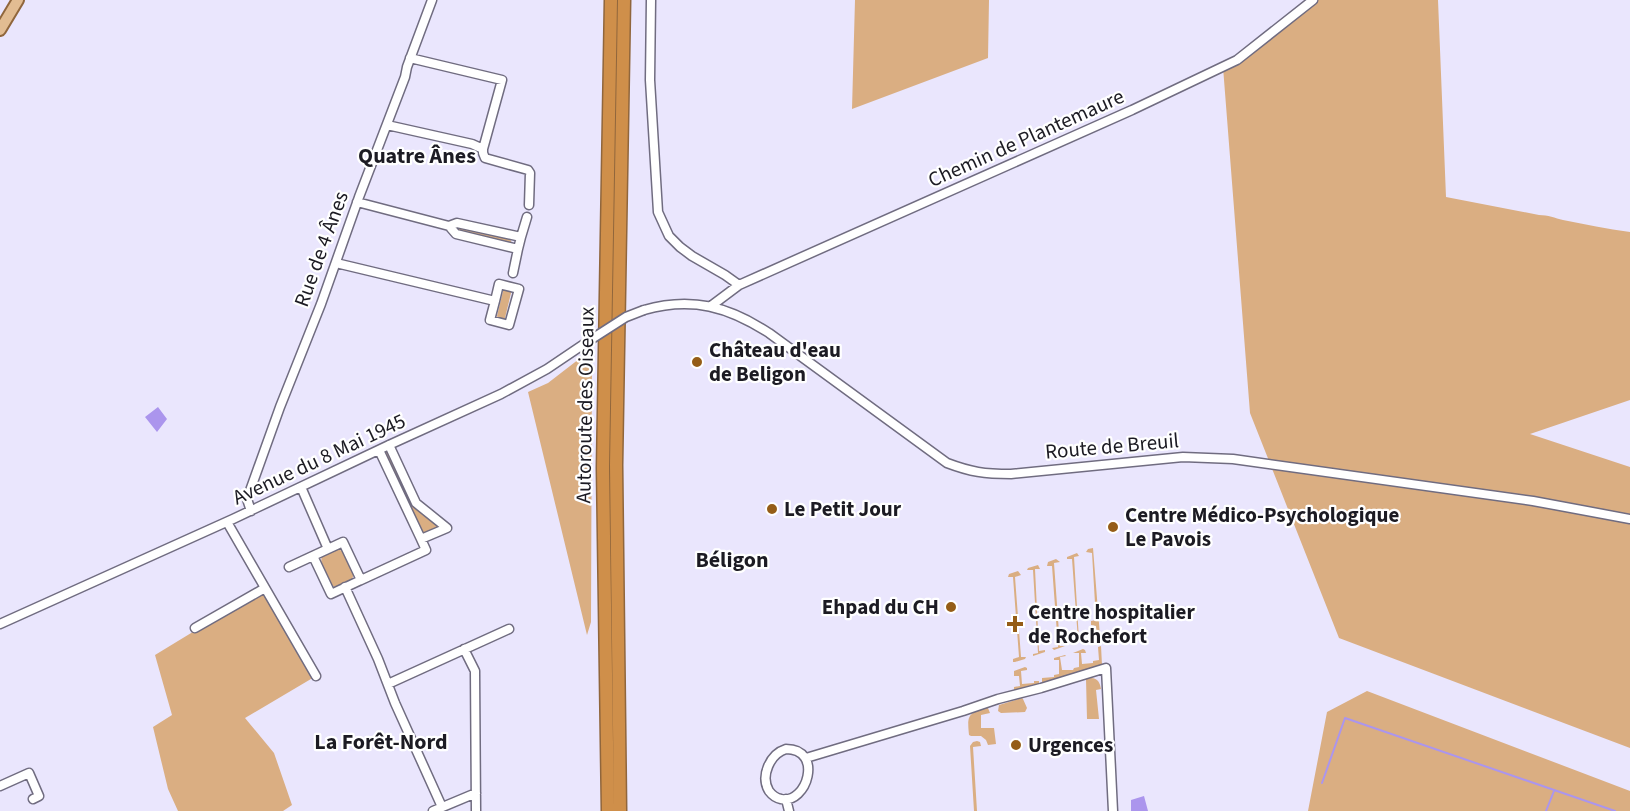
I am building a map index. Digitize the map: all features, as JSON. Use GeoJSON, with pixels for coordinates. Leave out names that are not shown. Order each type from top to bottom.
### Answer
{"type":"FeatureCollection","features":[{"type":"Feature","properties":{"kind":"highway","name":"Autoroute des Oiseaux"},"geometry":{"type":"LineString","coordinates":[[608,811],[603,468],[610,0]]}},
{"type":"Feature","properties":{"kind":"highway","name":"Autoroute des Oiseaux"},"geometry":{"type":"LineString","coordinates":[[620,811],[616,465],[624,0]]}},
{"type":"Feature","properties":{"kind":"highway"},"geometry":{"type":"LineString","coordinates":[[622,70],[629,0]]}},
{"type":"Feature","properties":{"kind":"main road"},"geometry":{"type":"LineString","coordinates":[[0,30],[18,0]]}},
{"type":"Feature","properties":{"kind":"street","name":"Rue de 4 Ânes"},"geometry":{"type":"LineString","coordinates":[[251,511],[247,499],[432,0]]}},
{"type":"Feature","properties":{"kind":"street"},"geometry":{"type":"LineString","coordinates":[[651,0],[650,80],[658,212],[669,236],[680,247],[739,285],[711,306]]}},
{"type":"Feature","properties":{"kind":"street","name":"Chemin de Plantemaure"},"geometry":{"type":"LineString","coordinates":[[739,285],[1132,110],[1237,60],[1313,0]]}},
{"type":"Feature","properties":{"kind":"street"},"geometry":{"type":"LineString","coordinates":[[410,58],[502,80],[483,153],[485,158],[528,170],[530,173],[529,205]]}},
{"type":"Feature","properties":{"kind":"street"},"geometry":{"type":"LineString","coordinates":[[387,124],[472,144],[483,149]]}},
{"type":"Feature","properties":{"kind":"street"},"geometry":{"type":"LineString","coordinates":[[357,202],[449,226],[458,223],[521,237]]}},
{"type":"Feature","properties":{"kind":"street"},"geometry":{"type":"LineString","coordinates":[[513,273],[527,217]]}},
{"type":"Feature","properties":{"kind":"street"},"geometry":{"type":"LineString","coordinates":[[449,226],[456,234],[518,249]]}},
{"type":"Feature","properties":{"kind":"street"},"geometry":{"type":"LineString","coordinates":[[336,263],[495,301]]}},
{"type":"Feature","properties":{"kind":"street"},"geometry":{"type":"LineString","coordinates":[[500,284],[519,289],[509,325],[490,320],[495,301],[500,284]]}},
{"type":"Feature","properties":{"kind":"street","name":"Route de Breuil"},"geometry":{"type":"LineString","coordinates":[[644,310],[677,303],[711,306],[748,319],[947,463],[968,471],[1011,474],[1183,457],[1233,459],[1533,501],[1630,519]]}},
{"type":"Feature","properties":{"kind":"street","name":"Avenue du 8 Mai 1945"},"geometry":{"type":"LineString","coordinates":[[0,624],[251,511],[501,394],[547,369],[626,317],[644,310]]}},
{"type":"Feature","properties":{"kind":"street"},"geometry":{"type":"LineString","coordinates":[[389,445],[416,503],[447,528],[421,539]]}},
{"type":"Feature","properties":{"kind":"street"},"geometry":{"type":"LineString","coordinates":[[314,555],[331,594],[426,550],[379,450]]}},
{"type":"Feature","properties":{"kind":"street"},"geometry":{"type":"LineString","coordinates":[[301,487],[328,549]]}},
{"type":"Feature","properties":{"kind":"street"},"geometry":{"type":"LineString","coordinates":[[226,522],[316,676]]}},
{"type":"Feature","properties":{"kind":"street"},"geometry":{"type":"LineString","coordinates":[[289,567],[343,542],[361,580]]}},
{"type":"Feature","properties":{"kind":"street"},"geometry":{"type":"LineString","coordinates":[[345,587],[442,807]]}},
{"type":"Feature","properties":{"kind":"street"},"geometry":{"type":"LineString","coordinates":[[195,628],[265,588]]}},
{"type":"Feature","properties":{"kind":"street"},"geometry":{"type":"LineString","coordinates":[[388,684],[508,629]]}},
{"type":"Feature","properties":{"kind":"street"},"geometry":{"type":"LineString","coordinates":[[464,649],[475,671],[476,811]]}},
{"type":"Feature","properties":{"kind":"street"},"geometry":{"type":"LineString","coordinates":[[806,758],[1106,668],[1113,811]]}},
{"type":"Feature","properties":{"kind":"street"},"geometry":{"type":"LineString","coordinates":[[786,749],[795,750],[806,758],[808,769],[804,785],[796,795],[786,799],[772,795],[766,777],[776,753],[786,749]]}},
{"type":"Feature","properties":{"kind":"street"},"geometry":{"type":"LineString","coordinates":[[0,786],[29,773],[39,796],[33,799]]}},
{"type":"Feature","properties":{"kind":"street"},"geometry":{"type":"LineString","coordinates":[[433,811],[476,793]]}},
{"type":"Feature","properties":{"kind":"street"},"geometry":{"type":"LineString","coordinates":[[786,799],[789,811]]}},
{"type":"Feature","properties":{"kind":"shaded area"},"geometry":{"type":"Polygon","coordinates":[[[855,0],[989,0],[988,58],[852,109],[855,0]]]}},
{"type":"Feature","properties":{"kind":"shaded area"},"geometry":{"type":"Polygon","coordinates":[[[1309,0],[1438,0],[1446,197],[1630,232],[1630,400],[1530,434],[1630,467],[1630,748],[1339,638],[1250,413],[1223,67],[1309,0]]]}},
{"type":"Feature","properties":{"kind":"shaded area"},"geometry":{"type":"Polygon","coordinates":[[[456,228],[510,239],[512,243],[459,231],[456,228]]]}},
{"type":"Feature","properties":{"kind":"shaded area"},"geometry":{"type":"Polygon","coordinates":[[[506,289],[511,293],[505,318],[501,320],[497,316],[503,291],[506,289]]]}},
{"type":"Feature","properties":{"kind":"shaded area"},"geometry":{"type":"Polygon","coordinates":[[[592,349],[591,622],[587,635],[528,392],[548,383],[592,349]]]}},
{"type":"Feature","properties":{"kind":"shaded area"},"geometry":{"type":"Polygon","coordinates":[[[158,407],[167,419],[157,432],[145,417],[158,407]]]}},
{"type":"Feature","properties":{"kind":"shaded area"},"geometry":{"type":"Polygon","coordinates":[[[389,445],[416,503],[447,528],[421,539],[379,450],[389,445]]]}},
{"type":"Feature","properties":{"kind":"shaded area"},"geometry":{"type":"Polygon","coordinates":[[[1093,548],[1100,636],[1092,639],[1097,636],[1096,626],[1091,625],[1091,621],[1096,620],[1092,553],[1086,552],[1093,548]]]}},
{"type":"Feature","properties":{"kind":"shaded area"},"geometry":{"type":"Polygon","coordinates":[[[338,549],[344,552],[354,574],[352,579],[335,587],[326,578],[321,560],[322,556],[338,549]]]}},
{"type":"Feature","properties":{"kind":"shaded area"},"geometry":{"type":"Polygon","coordinates":[[[1077,553],[1079,556],[1074,557],[1079,640],[1085,639],[1073,644],[1072,641],[1078,640],[1072,559],[1067,559],[1067,557],[1077,553]]]}},
{"type":"Feature","properties":{"kind":"shaded area"},"geometry":{"type":"Polygon","coordinates":[[[1056,559],[1060,562],[1054,563],[1060,646],[1065,646],[1054,650],[1052,648],[1058,647],[1052,566],[1047,566],[1048,562],[1056,559]]]}},
{"type":"Feature","properties":{"kind":"shaded area"},"geometry":{"type":"Polygon","coordinates":[[[1038,565],[1040,569],[1035,569],[1039,651],[1045,650],[1045,652],[1033,656],[1038,653],[1033,570],[1027,570],[1038,565]]]}},
{"type":"Feature","properties":{"kind":"shaded area"},"geometry":{"type":"Polygon","coordinates":[[[1018,571],[1021,575],[1015,577],[1021,657],[1026,657],[1013,662],[1013,659],[1019,657],[1013,577],[1008,577],[1009,574],[1018,571]]]}},
{"type":"Feature","properties":{"kind":"shaded area"},"geometry":{"type":"Polygon","coordinates":[[[265,588],[316,676],[245,718],[274,753],[292,805],[283,811],[178,811],[168,789],[153,727],[172,715],[155,655],[265,588]]]}},
{"type":"Feature","properties":{"kind":"shaded area"},"geometry":{"type":"Polygon","coordinates":[[[1101,646],[1102,665],[1042,684],[1042,678],[1059,674],[1059,660],[1054,660],[1054,658],[1065,655],[1060,657],[1062,670],[1073,670],[1079,667],[1079,653],[1073,653],[1085,650],[1086,653],[1081,653],[1082,664],[1093,663],[1099,660],[1098,647],[1101,646]]]}},
{"type":"Feature","properties":{"kind":"shaded area"},"geometry":{"type":"Polygon","coordinates":[[[1025,667],[1027,670],[1021,671],[1022,684],[1039,681],[1039,685],[1014,692],[1014,687],[1020,686],[1019,676],[1014,676],[1014,671],[1025,667]]]}},
{"type":"Feature","properties":{"kind":"shaded area"},"geometry":{"type":"Polygon","coordinates":[[[1091,678],[1098,681],[1101,689],[1096,690],[1099,719],[1087,719],[1086,679],[1091,678]]]}},
{"type":"Feature","properties":{"kind":"shaded area"},"geometry":{"type":"Polygon","coordinates":[[[1367,691],[1630,791],[1630,811],[1308,811],[1327,712],[1367,691]]]}},
{"type":"Feature","properties":{"kind":"shaded area"},"geometry":{"type":"Polygon","coordinates":[[[1022,698],[1027,708],[1025,712],[1001,713],[998,711],[999,705],[1022,698]]]}},
{"type":"Feature","properties":{"kind":"shaded area"},"geometry":{"type":"Polygon","coordinates":[[[986,707],[990,713],[981,715],[981,728],[994,728],[996,744],[988,745],[981,736],[969,735],[970,716],[986,707]]]}},
{"type":"Feature","properties":{"kind":"shaded area"},"geometry":{"type":"Polygon","coordinates":[[[977,741],[981,746],[973,747],[977,811],[974,811],[970,746],[977,741]]]}},
{"type":"Feature","properties":{"kind":"shaded area"},"geometry":{"type":"Polygon","coordinates":[[[1144,796],[1148,811],[1131,811],[1131,800],[1144,796]]]}},
{"type":"Feature","properties":{"kind":"waterway"},"geometry":{"type":"LineString","coordinates":[[1322,783],[1345,718],[1615,811]]}},
{"type":"Feature","properties":{"kind":"waterway"},"geometry":{"type":"LineString","coordinates":[[1546,811],[1554,791]]}},
{"type":"Feature","properties":{"kind":"place","name":"Château d'eau de Beligon"},"geometry":{"type":"Point","coordinates":[697,362]}},
{"type":"Feature","properties":{"kind":"place","name":"Le Petit Jour"},"geometry":{"type":"Point","coordinates":[772,509]}},
{"type":"Feature","properties":{"kind":"place","name":"Centre Médico-Psychologique Le Pavois"},"geometry":{"type":"Point","coordinates":[1113,527]}},
{"type":"Feature","properties":{"kind":"place","name":"Ehpad du CH"},"geometry":{"type":"Point","coordinates":[951,607]}},
{"type":"Feature","properties":{"kind":"place","name":"Centre hospitalier de Rochefort"},"geometry":{"type":"Point","coordinates":[1015,624]}},
{"type":"Feature","properties":{"kind":"place","name":"Urgences"},"geometry":{"type":"Point","coordinates":[1016,745]}},
{"type":"Feature","properties":{"kind":"district","name":"Quatre Ânes"},"geometry":{"type":"Point","coordinates":[417,156]}},
{"type":"Feature","properties":{"kind":"district","name":"Béligon"},"geometry":{"type":"Point","coordinates":[732,560]}},
{"type":"Feature","properties":{"kind":"district","name":"La Forêt-Nord"},"geometry":{"type":"Point","coordinates":[381,742]}}]}
